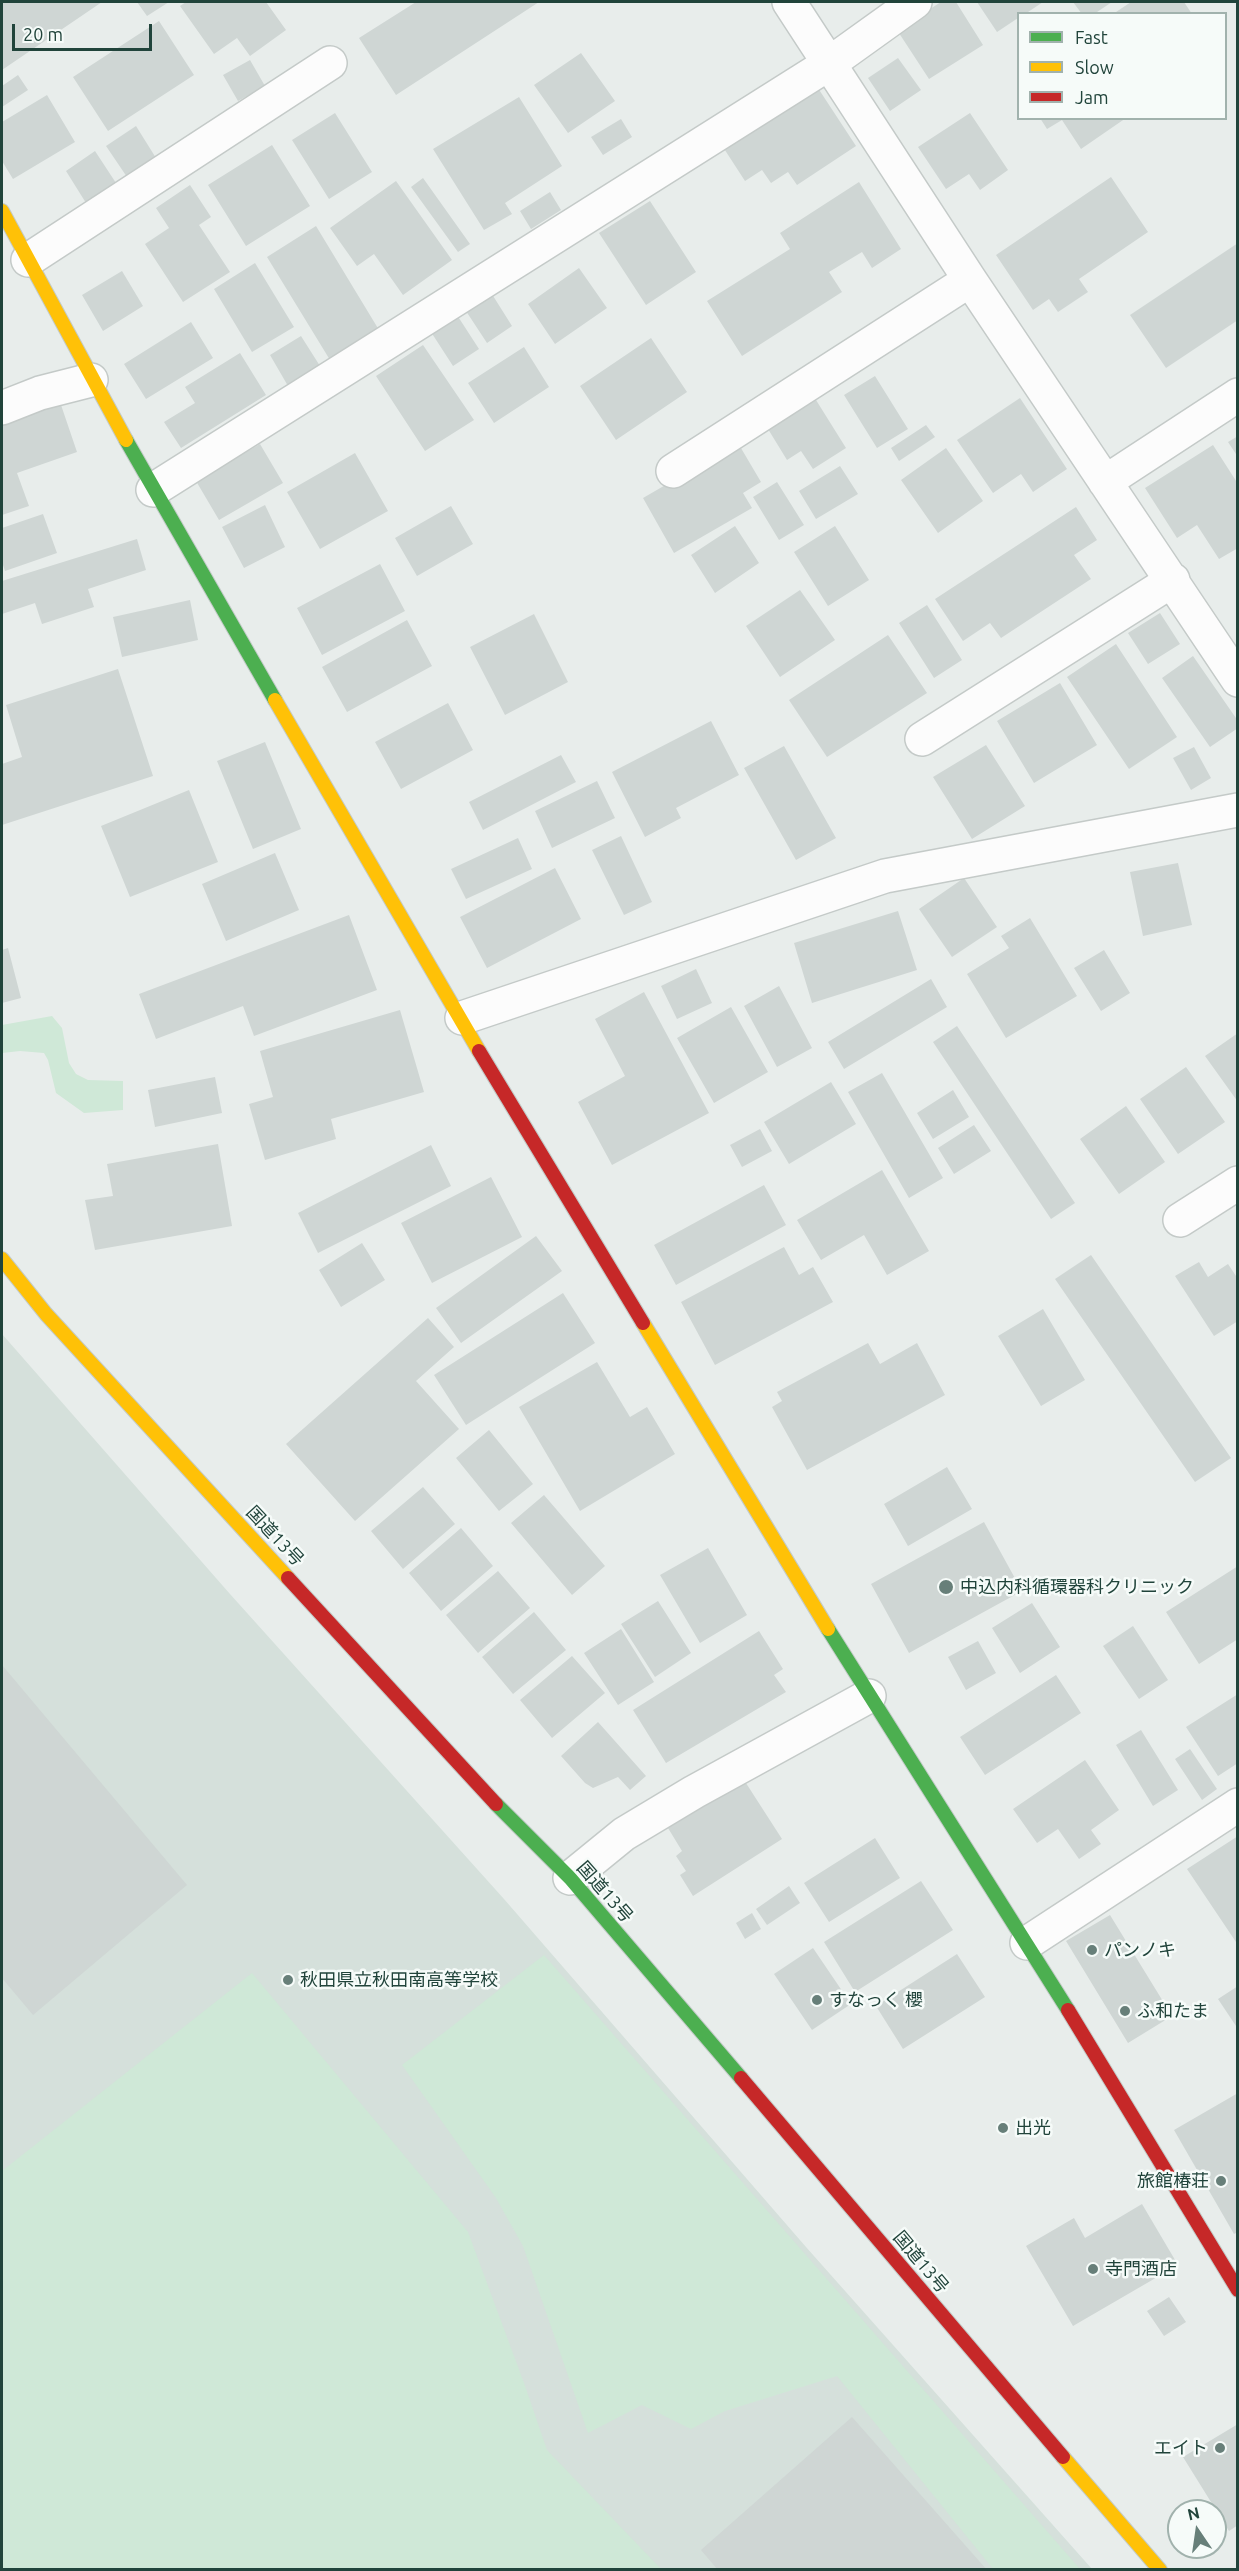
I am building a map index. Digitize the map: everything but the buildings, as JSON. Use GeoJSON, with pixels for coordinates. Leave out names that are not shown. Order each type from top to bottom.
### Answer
{"type":"FeatureCollection","features":[{"type":"Feature","properties":{"kind":"main road"},"geometry":{"type":"LineString","coordinates":[[2,211],[91,380],[153,490],[462,1018],[515,1113],[869,1696],[1027,1943],[1238,2290]]}},
{"type":"Feature","properties":{"kind":"main road","name":"国道13号"},"geometry":{"type":"LineString","coordinates":[[2,1259],[46,1314],[479,1785],[570,1878],[1160,2570]]}},
{"type":"Feature","properties":{"kind":"street"},"geometry":{"type":"LineString","coordinates":[[789,2],[970,280],[1238,680]]}},
{"type":"Feature","properties":{"kind":"street"},"geometry":{"type":"LineString","coordinates":[[153,490],[830,63],[915,2]]}},
{"type":"Feature","properties":{"kind":"street"},"geometry":{"type":"LineString","coordinates":[[28,260],[330,63]]}},
{"type":"Feature","properties":{"kind":"street"},"geometry":{"type":"LineString","coordinates":[[673,471],[970,280]]}},
{"type":"Feature","properties":{"kind":"street"},"geometry":{"type":"LineString","coordinates":[[2,408],[40,393],[91,380]]}},
{"type":"Feature","properties":{"kind":"street"},"geometry":{"type":"LineString","coordinates":[[1105,482],[1238,395]]}},
{"type":"Feature","properties":{"kind":"street"},"geometry":{"type":"LineString","coordinates":[[922,739],[1173,580]]}},
{"type":"Feature","properties":{"kind":"street"},"geometry":{"type":"LineString","coordinates":[[462,1018],[885,876],[1238,810]]}},
{"type":"Feature","properties":{"kind":"street"},"geometry":{"type":"LineString","coordinates":[[1180,1220],[1238,1183]]}},
{"type":"Feature","properties":{"kind":"street"},"geometry":{"type":"LineString","coordinates":[[570,1878],[624,1834],[694,1792],[869,1696]]}},
{"type":"Feature","properties":{"kind":"street"},"geometry":{"type":"LineString","coordinates":[[1027,1943],[1238,1805]]}},
{"type":"Feature","properties":{"kind":"shaded area","name":"秋田県立秋田南高等学校"},"geometry":{"type":"Polygon","coordinates":[[[2,1334],[230,1594],[504,1899],[806,2247],[1092,2569],[2,2569],[2,1334]]]}},
{"type":"Feature","properties":{"kind":"green space"},"geometry":{"type":"Polygon","coordinates":[[[52,1016],[62,1028],[69,1063],[76,1074],[88,1080],[123,1081],[123,1110],[84,1113],[56,1093],[48,1060],[44,1053],[20,1051],[2,1053],[2,1025],[52,1016]]]}},
{"type":"Feature","properties":{"kind":"green space"},"geometry":{"type":"Polygon","coordinates":[[[544,1955],[1080,2569],[993,2569],[837,2376],[725,2411],[691,2429],[642,2405],[588,2433],[523,2246],[496,2198],[402,2065],[544,1955]]]}},
{"type":"Feature","properties":{"kind":"green space"},"geometry":{"type":"Polygon","coordinates":[[[252,1973],[468,2232],[547,2450],[661,2569],[2,2569],[2,2171],[252,1973]]]}},
{"type":"Feature","properties":{"kind":"traffic: fast"},"geometry":{"type":"LineString","coordinates":[[126,440],[275,700]]}},
{"type":"Feature","properties":{"kind":"traffic: fast"},"geometry":{"type":"LineString","coordinates":[[828,1629],[1068,2010]]}},
{"type":"Feature","properties":{"kind":"traffic: fast"},"geometry":{"type":"LineString","coordinates":[[496,1804],[570,1878],[741,2078]]}},
{"type":"Feature","properties":{"kind":"traffic: slow"},"geometry":{"type":"LineString","coordinates":[[2,211],[126,440]]}},
{"type":"Feature","properties":{"kind":"traffic: slow"},"geometry":{"type":"LineString","coordinates":[[275,700],[479,1051]]}},
{"type":"Feature","properties":{"kind":"traffic: slow"},"geometry":{"type":"LineString","coordinates":[[2,1259],[46,1314],[288,1578]]}},
{"type":"Feature","properties":{"kind":"traffic: slow"},"geometry":{"type":"LineString","coordinates":[[643,1323],[828,1629]]}},
{"type":"Feature","properties":{"kind":"traffic: slow"},"geometry":{"type":"LineString","coordinates":[[1063,2457],[1160,2570]]}},
{"type":"Feature","properties":{"kind":"traffic: jam"},"geometry":{"type":"LineString","coordinates":[[479,1051],[643,1323]]}},
{"type":"Feature","properties":{"kind":"traffic: jam"},"geometry":{"type":"LineString","coordinates":[[288,1578],[496,1804]]}},
{"type":"Feature","properties":{"kind":"traffic: jam"},"geometry":{"type":"LineString","coordinates":[[1068,2010],[1238,2290]]}},
{"type":"Feature","properties":{"kind":"traffic: jam"},"geometry":{"type":"LineString","coordinates":[[741,2078],[1063,2457]]}},
{"type":"Feature","properties":{"kind":"place","name":"中込内科循環器科クリニック"},"geometry":{"type":"Point","coordinates":[946,1587]}},
{"type":"Feature","properties":{"kind":"place","name":"パンノキ"},"geometry":{"type":"Point","coordinates":[1092,1950]}},
{"type":"Feature","properties":{"kind":"place","name":"秋田県立秋田南高等学校"},"geometry":{"type":"Point","coordinates":[288,1980]}},
{"type":"Feature","properties":{"kind":"place","name":"すなっく 櫻"},"geometry":{"type":"Point","coordinates":[817,2000]}},
{"type":"Feature","properties":{"kind":"place","name":"ふ和たま"},"geometry":{"type":"Point","coordinates":[1125,2011]}},
{"type":"Feature","properties":{"kind":"place","name":"出光"},"geometry":{"type":"Point","coordinates":[1003,2128]}},
{"type":"Feature","properties":{"kind":"place","name":"旅館椿荘"},"geometry":{"type":"Point","coordinates":[1221,2181]}},
{"type":"Feature","properties":{"kind":"place","name":"寺門酒店"},"geometry":{"type":"Point","coordinates":[1093,2269]}},
{"type":"Feature","properties":{"kind":"place","name":"エイト"},"geometry":{"type":"Point","coordinates":[1220,2448]}}]}
